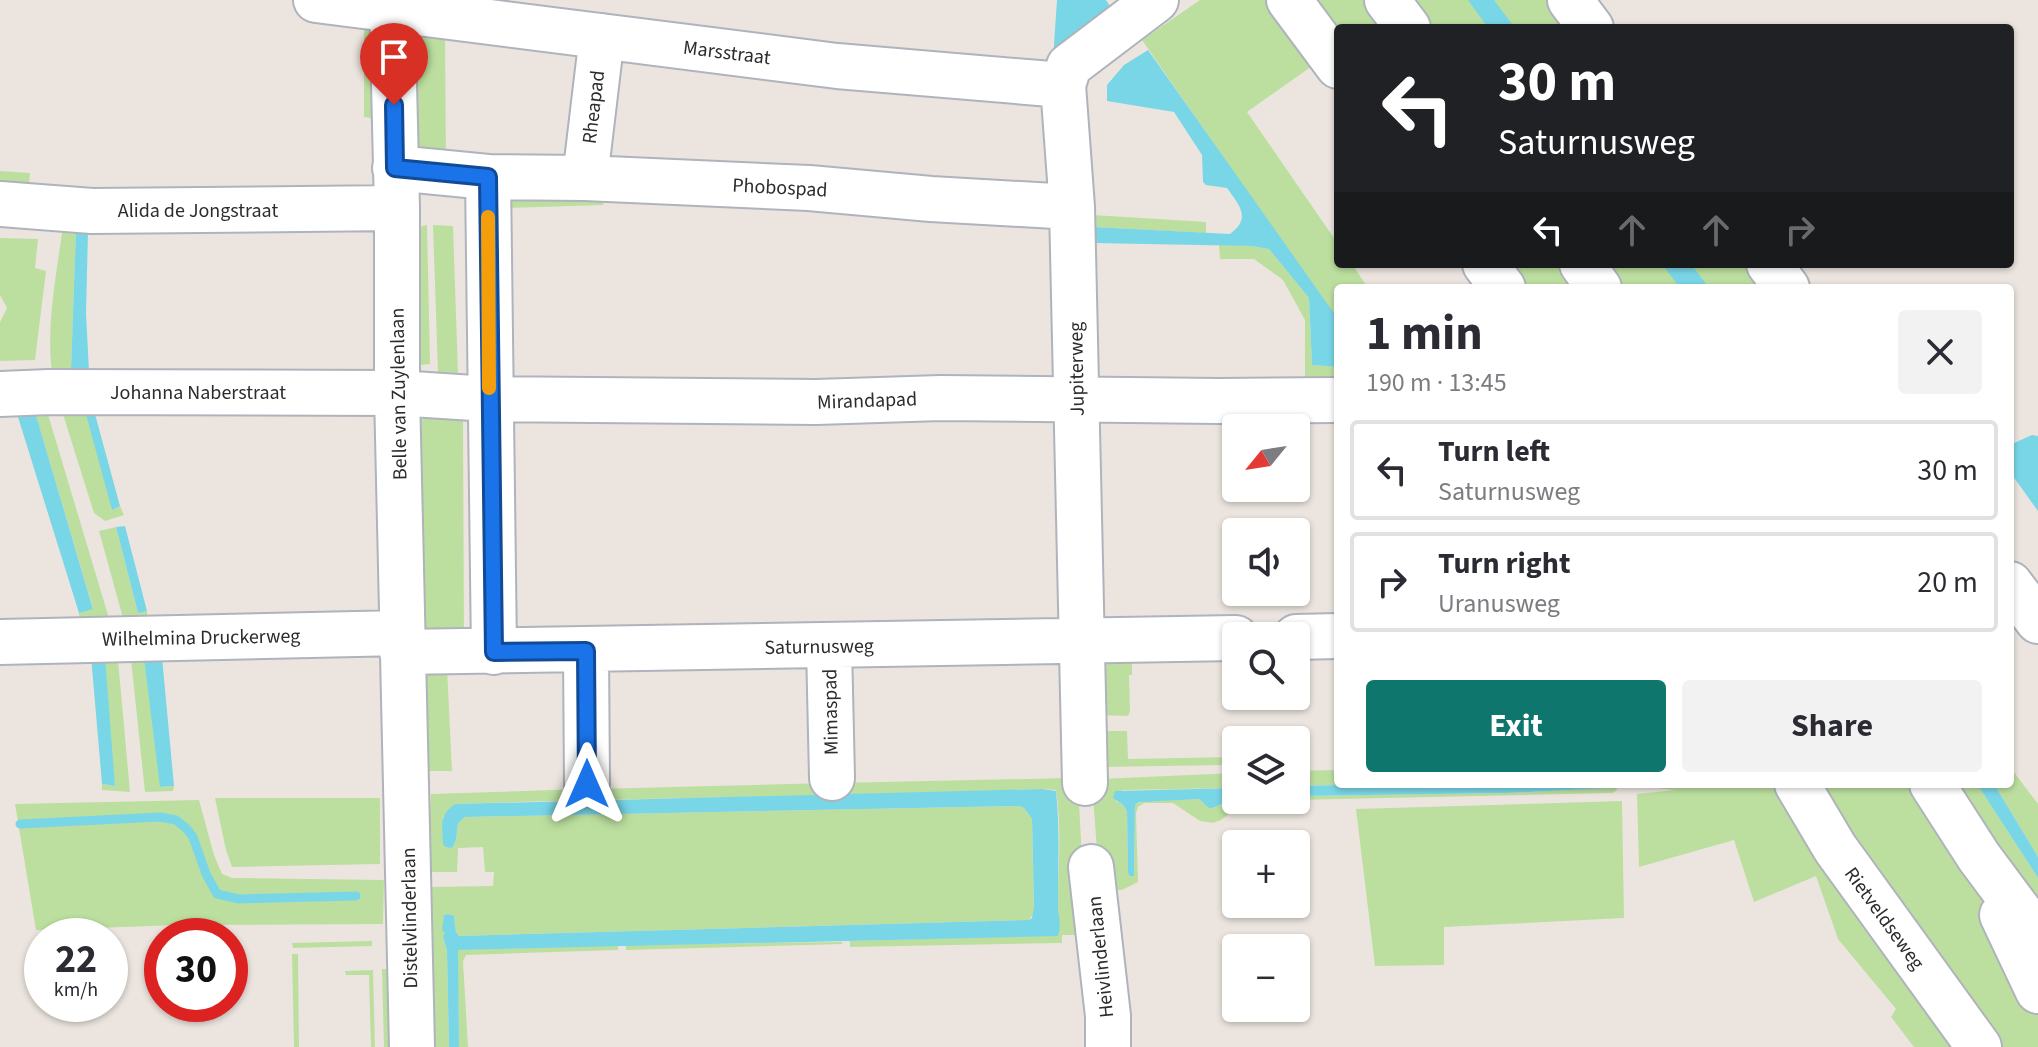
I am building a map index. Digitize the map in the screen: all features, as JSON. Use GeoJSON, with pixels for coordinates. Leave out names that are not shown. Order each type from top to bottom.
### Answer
{"type":"FeatureCollection","features":[{"type":"Feature","properties":{"kind":"street","name":"Marsstraat"},"geometry":{"type":"LineString","coordinates":[[316,0],[392,4],[602,36],[837,66],[1063,85]]}},
{"type":"Feature","properties":{"kind":"street"},"geometry":{"type":"LineString","coordinates":[[1063,85],[1069,66],[1156,0]]}},
{"type":"Feature","properties":{"kind":"street"},"geometry":{"type":"LineString","coordinates":[[1289,0],[1334,61]]}},
{"type":"Feature","properties":{"kind":"street"},"geometry":{"type":"LineString","coordinates":[[1387,0],[1405,24]]}},
{"type":"Feature","properties":{"kind":"street"},"geometry":{"type":"LineString","coordinates":[[1570,0],[1588,24]]}},
{"type":"Feature","properties":{"kind":"street","name":"Belle van Zuylenlaan"},"geometry":{"type":"LineString","coordinates":[[392,4],[397,393],[407,789]]}},
{"type":"Feature","properties":{"kind":"street","name":"Rheapad"},"geometry":{"type":"LineString","coordinates":[[585,178],[602,36]]}},
{"type":"Feature","properties":{"kind":"street","name":"Jupiterweg"},"geometry":{"type":"LineString","coordinates":[[1063,85],[1072,207],[1085,783]]}},
{"type":"Feature","properties":{"kind":"street"},"geometry":{"type":"LineString","coordinates":[[488,177],[494,652]]}},
{"type":"Feature","properties":{"kind":"street","name":"Alida de Jongstraat"},"geometry":{"type":"LineString","coordinates":[[0,204],[92,211],[396,188],[488,177]]}},
{"type":"Feature","properties":{"kind":"street","name":"Phobospad"},"geometry":{"type":"LineString","coordinates":[[488,177],[809,188],[1072,207]]}},
{"type":"Feature","properties":{"kind":"street","name":"Mirandapad"},"geometry":{"type":"LineString","coordinates":[[397,393],[489,399],[816,402],[941,398],[1334,400]]}},
{"type":"Feature","properties":{"kind":"street","name":"Johanna Naberstraat"},"geometry":{"type":"LineString","coordinates":[[0,394],[397,393]]}},
{"type":"Feature","properties":{"kind":"street"},"geometry":{"type":"LineString","coordinates":[[2014,589],[2038,621]]}},
{"type":"Feature","properties":{"kind":"street"},"geometry":{"type":"LineString","coordinates":[[1310,637],[1334,636]]}},
{"type":"Feature","properties":{"kind":"street","name":"Saturnusweg"},"geometry":{"type":"LineString","coordinates":[[402,643],[494,652],[1222,638]]}},
{"type":"Feature","properties":{"kind":"street","name":"Wilhelmina Druckerweg"},"geometry":{"type":"LineString","coordinates":[[0,642],[402,643]]}},
{"type":"Feature","properties":{"kind":"street","name":"Mimaspad"},"geometry":{"type":"LineString","coordinates":[[829,646],[832,778]]}},
{"type":"Feature","properties":{"kind":"street"},"geometry":{"type":"LineString","coordinates":[[586,651],[587,784]]}},
{"type":"Feature","properties":{"kind":"street","name":"Rietveldseweg"},"geometry":{"type":"LineString","coordinates":[[1799,788],[1835,848],[1979,1047]]}},
{"type":"Feature","properties":{"kind":"street"},"geometry":{"type":"LineString","coordinates":[[1935,788],[2038,940]]}},
{"type":"Feature","properties":{"kind":"street","name":"Distelvlinderlaan"},"geometry":{"type":"LineString","coordinates":[[407,789],[412,1047]]}},
{"type":"Feature","properties":{"kind":"street"},"geometry":{"type":"LineString","coordinates":[[1979,857],[2007,928],[2038,991]]}},
{"type":"Feature","properties":{"kind":"street","name":"Heivlinderlaan"},"geometry":{"type":"LineString","coordinates":[[1091,867],[1108,1016],[1108,1047]]}},
{"type":"Feature","properties":{"kind":"green space"},"geometry":{"type":"Polygon","coordinates":[[[1200,0],[1268,0],[1315,64],[1247,112],[1334,238],[1334,268],[1355,268],[1365,284],[1334,284],[1334,317],[1142,40],[1200,0]]]}},
{"type":"Feature","properties":{"kind":"green space"},"geometry":{"type":"Polygon","coordinates":[[[1309,0],[1364,0],[1380,24],[1334,24],[1334,34],[1309,0]]]}},
{"type":"Feature","properties":{"kind":"green space"},"geometry":{"type":"Polygon","coordinates":[[[1400,0],[1554,0],[1572,24],[1419,24],[1400,0]]]}},
{"type":"Feature","properties":{"kind":"green space"},"geometry":{"type":"Polygon","coordinates":[[[364,20],[376,21],[380,119],[364,117],[364,20]]]}},
{"type":"Feature","properties":{"kind":"green space"},"geometry":{"type":"Polygon","coordinates":[[[418,36],[445,39],[446,161],[418,161],[418,36]]]}},
{"type":"Feature","properties":{"kind":"green space"},"geometry":{"type":"Polygon","coordinates":[[[0,171],[30,173],[28,193],[0,191],[0,171]]]}},
{"type":"Feature","properties":{"kind":"green space"},"geometry":{"type":"Polygon","coordinates":[[[501,189],[605,193],[603,205],[505,208],[501,189]]]}},
{"type":"Feature","properties":{"kind":"green space"},"geometry":{"type":"Polygon","coordinates":[[[1093,215],[1206,222],[1206,233],[1094,227],[1093,215]]]}},
{"type":"Feature","properties":{"kind":"green space"},"geometry":{"type":"Polygon","coordinates":[[[427,225],[430,364],[419,365],[418,227],[427,225]]]}},
{"type":"Feature","properties":{"kind":"green space"},"geometry":{"type":"Polygon","coordinates":[[[433,225],[453,226],[458,373],[438,372],[433,225]]]}},
{"type":"Feature","properties":{"kind":"green space"},"geometry":{"type":"Polygon","coordinates":[[[63,226],[76,230],[71,369],[89,371],[54,386],[51,326],[63,226]]]}},
{"type":"Feature","properties":{"kind":"green space"},"geometry":{"type":"Polygon","coordinates":[[[0,238],[38,239],[35,268],[46,271],[35,360],[0,361],[0,322],[7,308],[0,295],[0,238]]]}},
{"type":"Feature","properties":{"kind":"green space"},"geometry":{"type":"Polygon","coordinates":[[[1219,245],[1269,249],[1309,298],[1312,365],[1334,367],[1334,385],[1305,385],[1305,320],[1283,280],[1254,259],[1220,259],[1219,245]]]}},
{"type":"Feature","properties":{"kind":"green space"},"geometry":{"type":"Polygon","coordinates":[[[1505,268],[1559,268],[1571,284],[1516,284],[1505,268]]]}},
{"type":"Feature","properties":{"kind":"green space"},"geometry":{"type":"Polygon","coordinates":[[[1601,268],[1752,268],[1764,284],[1613,284],[1601,268]]]}},
{"type":"Feature","properties":{"kind":"green space"},"geometry":{"type":"Polygon","coordinates":[[[91,399],[112,510],[120,506],[124,515],[105,521],[94,513],[61,408],[91,399]]]}},
{"type":"Feature","properties":{"kind":"green space"},"geometry":{"type":"Polygon","coordinates":[[[44,401],[110,630],[80,632],[79,613],[93,608],[35,413],[18,417],[13,405],[44,401]]]}},
{"type":"Feature","properties":{"kind":"green space"},"geometry":{"type":"Polygon","coordinates":[[[463,416],[464,639],[422,642],[420,419],[455,419],[463,416]]]}},
{"type":"Feature","properties":{"kind":"green space"},"geometry":{"type":"Polygon","coordinates":[[[116,527],[138,613],[147,611],[148,630],[126,629],[99,531],[116,527]]]}},
{"type":"Feature","properties":{"kind":"green space"},"geometry":{"type":"Polygon","coordinates":[[[160,646],[160,787],[174,786],[173,791],[145,792],[130,650],[160,646]]]}},
{"type":"Feature","properties":{"kind":"green space"},"geometry":{"type":"Polygon","coordinates":[[[91,648],[117,649],[130,792],[102,790],[102,784],[115,786],[91,648]]]}},
{"type":"Feature","properties":{"kind":"green space"},"geometry":{"type":"Polygon","coordinates":[[[1132,653],[1128,716],[1096,715],[1104,654],[1132,653]]]}},
{"type":"Feature","properties":{"kind":"green space"},"geometry":{"type":"Polygon","coordinates":[[[447,668],[452,771],[423,771],[421,672],[447,668]]]}},
{"type":"Feature","properties":{"kind":"green space"},"geometry":{"type":"Polygon","coordinates":[[[1127,731],[1128,759],[1222,757],[1222,765],[1101,767],[1097,732],[1127,731]]]}},
{"type":"Feature","properties":{"kind":"green space"},"geometry":{"type":"Polygon","coordinates":[[[1334,770],[1334,785],[1310,786],[1310,771],[1334,770]]]}},
{"type":"Feature","properties":{"kind":"green space"},"geometry":{"type":"Polygon","coordinates":[[[2014,772],[2038,804],[2038,857],[1996,788],[2014,788],[2014,772]]]}},
{"type":"Feature","properties":{"kind":"green space"},"geometry":{"type":"Polygon","coordinates":[[[1222,774],[1222,788],[1122,790],[1116,801],[1127,811],[1128,873],[1134,875],[1135,805],[1144,800],[1199,799],[1210,807],[1222,804],[1222,814],[1229,814],[1213,823],[1200,821],[1173,803],[1144,803],[1136,813],[1138,882],[1122,890],[1113,890],[1098,865],[1092,782],[1098,779],[1222,774]]]}},
{"type":"Feature","properties":{"kind":"green space"},"geometry":{"type":"Polygon","coordinates":[[[1068,778],[1078,783],[1086,935],[1062,935],[1062,943],[850,947],[850,941],[1058,935],[1058,804],[1056,790],[838,795],[838,783],[1068,778]]]}},
{"type":"Feature","properties":{"kind":"green space"},"geometry":{"type":"Polygon","coordinates":[[[828,783],[829,795],[593,800],[592,789],[828,783]]]}},
{"type":"Feature","properties":{"kind":"green space"},"geometry":{"type":"Polygon","coordinates":[[[1617,788],[1616,791],[1310,800],[1310,796],[1617,788]]]}},
{"type":"Feature","properties":{"kind":"green space"},"geometry":{"type":"Polygon","coordinates":[[[1654,788],[1791,788],[1964,1047],[1914,1047],[1891,1017],[1896,1009],[1838,939],[1816,876],[1754,902],[1734,840],[1639,867],[1637,794],[1676,790],[1654,788]]]}},
{"type":"Feature","properties":{"kind":"green space"},"geometry":{"type":"Polygon","coordinates":[[[1813,788],[1913,788],[2001,928],[2038,1012],[2038,1047],[1988,1047],[1813,788]]]}},
{"type":"Feature","properties":{"kind":"green space"},"geometry":{"type":"Polygon","coordinates":[[[1952,788],[1980,788],[2038,878],[2038,924],[1952,788]]]}},
{"type":"Feature","properties":{"kind":"green space"},"geometry":{"type":"Polygon","coordinates":[[[583,789],[584,800],[455,804],[443,817],[443,843],[453,847],[458,823],[465,817],[1019,806],[1032,819],[1034,913],[1029,920],[459,936],[454,916],[448,914],[444,915],[443,936],[447,951],[449,1047],[433,1047],[430,887],[493,886],[494,872],[485,872],[483,847],[458,848],[457,872],[430,872],[431,794],[583,789]]]}},
{"type":"Feature","properties":{"kind":"green space"},"geometry":{"type":"Polygon","coordinates":[[[215,798],[380,798],[380,864],[232,867],[215,798]]]}},
{"type":"Feature","properties":{"kind":"green space"},"geometry":{"type":"Polygon","coordinates":[[[199,800],[222,874],[232,878],[384,880],[383,924],[248,925],[248,918],[144,918],[144,926],[128,927],[128,918],[34,918],[15,804],[199,800]]]}},
{"type":"Feature","properties":{"kind":"green space"},"geometry":{"type":"Polygon","coordinates":[[[1622,801],[1624,918],[1444,927],[1444,965],[1375,966],[1356,809],[1622,801]]]}},
{"type":"Feature","properties":{"kind":"green space"},"geometry":{"type":"Polygon","coordinates":[[[372,941],[372,946],[293,948],[292,943],[372,941]]]}},
{"type":"Feature","properties":{"kind":"green space"},"geometry":{"type":"Polygon","coordinates":[[[842,944],[626,950],[626,945],[842,944]]]}},
{"type":"Feature","properties":{"kind":"green space"},"geometry":{"type":"Polygon","coordinates":[[[618,945],[618,950],[466,955],[463,961],[468,1047],[459,1047],[457,950],[618,945]]]}},
{"type":"Feature","properties":{"kind":"green space"},"geometry":{"type":"Polygon","coordinates":[[[292,954],[298,954],[299,1047],[294,1047],[292,954]]]}},
{"type":"Feature","properties":{"kind":"green space"},"geometry":{"type":"Polygon","coordinates":[[[382,969],[397,970],[398,1047],[384,1047],[382,969]]]}},
{"type":"Feature","properties":{"kind":"green space"},"geometry":{"type":"Polygon","coordinates":[[[373,970],[375,1047],[371,1047],[369,975],[346,975],[345,971],[373,970]]]}},
{"type":"Feature","properties":{"kind":"water"},"geometry":{"type":"Polygon","coordinates":[[[1057,0],[1106,0],[1115,13],[1053,59],[1057,0]]]}},
{"type":"Feature","properties":{"kind":"water"},"geometry":{"type":"Polygon","coordinates":[[[1468,0],[1494,0],[1512,24],[1485,24],[1468,0]]]}},
{"type":"Feature","properties":{"kind":"water"},"geometry":{"type":"Polygon","coordinates":[[[1148,50],[1334,313],[1334,367],[1312,365],[1309,298],[1269,249],[1093,243],[1094,227],[1230,234],[1242,217],[1236,200],[1227,188],[1203,182],[1202,155],[1174,112],[1107,101],[1107,85],[1124,65],[1148,50]]]}},
{"type":"Feature","properties":{"kind":"water"},"geometry":{"type":"Polygon","coordinates":[[[76,230],[88,232],[86,313],[89,371],[71,369],[76,230]]]}},
{"type":"Feature","properties":{"kind":"water"},"geometry":{"type":"Polygon","coordinates":[[[1665,268],[1694,268],[1706,284],[1677,284],[1665,268]]]}},
{"type":"Feature","properties":{"kind":"water"},"geometry":{"type":"Polygon","coordinates":[[[92,403],[120,506],[112,510],[84,407],[92,403]]]}},
{"type":"Feature","properties":{"kind":"water"},"geometry":{"type":"Polygon","coordinates":[[[35,412],[93,609],[79,613],[18,417],[35,412]]]}},
{"type":"Feature","properties":{"kind":"water"},"geometry":{"type":"Polygon","coordinates":[[[2032,435],[2038,436],[2038,511],[2014,478],[2014,443],[2032,435]]]}},
{"type":"Feature","properties":{"kind":"water"},"geometry":{"type":"Polygon","coordinates":[[[125,526],[147,611],[138,613],[116,527],[125,526]]]}},
{"type":"Feature","properties":{"kind":"water"},"geometry":{"type":"Polygon","coordinates":[[[91,656],[105,657],[115,786],[102,784],[91,656]]]}},
{"type":"Feature","properties":{"kind":"water"},"geometry":{"type":"Polygon","coordinates":[[[162,657],[174,786],[160,787],[144,658],[162,657]]]}},
{"type":"Feature","properties":{"kind":"water"},"geometry":{"type":"Polygon","coordinates":[[[1310,786],[1612,788],[1310,796],[1310,786]]]}},
{"type":"Feature","properties":{"kind":"water"},"geometry":{"type":"Polygon","coordinates":[[[1222,788],[1222,804],[1209,808],[1199,799],[1139,802],[1135,805],[1134,876],[1130,876],[1127,811],[1113,798],[1115,791],[1222,788]]]}},
{"type":"Feature","properties":{"kind":"water"},"geometry":{"type":"Polygon","coordinates":[[[1980,788],[1996,788],[2038,857],[2038,878],[1980,788]]]}},
{"type":"Feature","properties":{"kind":"water"},"geometry":{"type":"Polygon","coordinates":[[[1056,791],[1058,936],[458,950],[459,1047],[449,1047],[447,951],[442,930],[444,915],[448,914],[454,916],[459,936],[1029,920],[1034,907],[1032,819],[1019,806],[465,817],[458,823],[456,840],[449,848],[443,843],[443,821],[446,812],[455,804],[1056,791]]]}},
{"type":"Feature","properties":{"kind":"waterway"},"geometry":{"type":"LineString","coordinates":[[20,824],[160,817],[176,820],[193,837],[217,894],[239,899],[356,896]]}},
{"type":"Feature","properties":{"kind":"slow traffic"},"geometry":{"type":"LineString","coordinates":[[488,217],[489,388]]}},
{"type":"Feature","properties":{"kind":"route"},"geometry":{"type":"LineString","coordinates":[[394,105],[395,168],[488,177],[494,652],[586,651],[587,784]]}}]}
